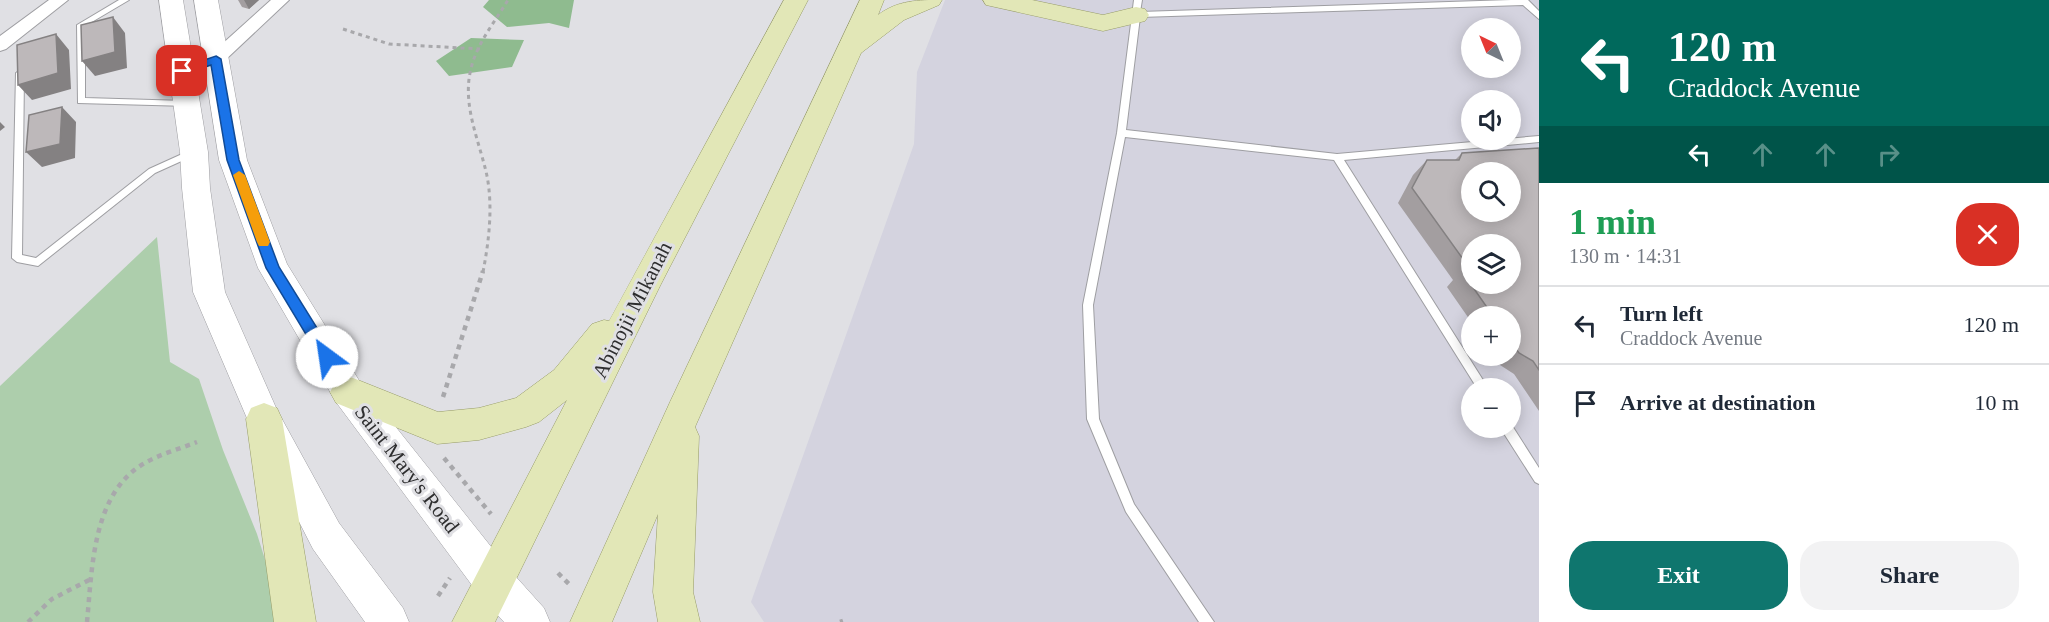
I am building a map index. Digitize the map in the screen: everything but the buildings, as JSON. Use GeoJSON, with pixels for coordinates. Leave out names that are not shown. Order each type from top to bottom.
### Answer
{"type":"FeatureCollection","features":[{"type":"Feature","properties":{"kind":"main road"},"geometry":{"type":"LineString","coordinates":[[171,0],[194,152],[196,188],[209,291],[264,419],[326,536],[389,622]]}},
{"type":"Feature","properties":{"kind":"main road","name":"Saint Mary's Road"},"geometry":{"type":"LineString","coordinates":[[206,0],[233,160],[273,268],[348,392],[494,582],[530,622]]}},
{"type":"Feature","properties":{"kind":"main road","name":"Abinojii Mikanah"},"geometry":{"type":"LineString","coordinates":[[473,622],[646,281],[796,0]]}},
{"type":"Feature","properties":{"kind":"main road"},"geometry":{"type":"LineString","coordinates":[[591,622],[683,413],[872,0]]}},
{"type":"Feature","properties":{"kind":"main road"},"geometry":{"type":"LineString","coordinates":[[850,51],[895,14],[930,0]]}},
{"type":"Feature","properties":{"kind":"main road"},"geometry":{"type":"LineString","coordinates":[[995,0],[1103,22],[1137,8]]}},
{"type":"Feature","properties":{"kind":"main road"},"geometry":{"type":"LineString","coordinates":[[1076,0],[1137,8]]}},
{"type":"Feature","properties":{"kind":"main road"},"geometry":{"type":"LineString","coordinates":[[348,392],[440,442],[479,424],[526,411],[566,381],[646,281]]}},
{"type":"Feature","properties":{"kind":"main road"},"geometry":{"type":"LineString","coordinates":[[679,622],[672,592],[683,413]]}},
{"type":"Feature","properties":{"kind":"main road"},"geometry":{"type":"LineString","coordinates":[[264,419],[295,622]]}},
{"type":"Feature","properties":{"kind":"street"},"geometry":{"type":"LineString","coordinates":[[0,45],[18,38],[60,0]]}},
{"type":"Feature","properties":{"kind":"street"},"geometry":{"type":"LineString","coordinates":[[182,71],[216,59],[281,0]]}},
{"type":"Feature","properties":{"kind":"lane"},"geometry":{"type":"LineString","coordinates":[[125,0],[81,25],[81,101],[186,104]]}},
{"type":"Feature","properties":{"kind":"lane"},"geometry":{"type":"LineString","coordinates":[[1207,622],[1130,508],[1093,419],[1088,305],[1121,133],[1137,8],[1524,1],[1539,16]]}},
{"type":"Feature","properties":{"kind":"lane"},"geometry":{"type":"LineString","coordinates":[[20,65],[17,258],[39,262],[152,171],[194,152]]}},
{"type":"Feature","properties":{"kind":"lane"},"geometry":{"type":"LineString","coordinates":[[1121,133],[1337,157],[1539,139]]}},
{"type":"Feature","properties":{"kind":"lane"},"geometry":{"type":"LineString","coordinates":[[1337,157],[1477,378]]}},
{"type":"Feature","properties":{"kind":"lane"},"geometry":{"type":"LineString","coordinates":[[1514,438],[1539,478]]}},
{"type":"Feature","properties":{"kind":"path"},"geometry":{"type":"LineString","coordinates":[[488,519],[491,513],[440,442],[440,406],[483,270],[490,209],[488,170],[472,115],[468,84],[470,70],[508,0]]}},
{"type":"Feature","properties":{"kind":"path"},"geometry":{"type":"LineString","coordinates":[[343,29],[389,44],[480,49]]}},
{"type":"Feature","properties":{"kind":"path"},"geometry":{"type":"LineString","coordinates":[[87,622],[92,579],[106,508],[116,488],[136,468],[164,454],[197,442]]}},
{"type":"Feature","properties":{"kind":"path"},"geometry":{"type":"LineString","coordinates":[[558,573],[569,584]]}},
{"type":"Feature","properties":{"kind":"path"},"geometry":{"type":"LineString","coordinates":[[28,622],[52,599],[92,579]]}},
{"type":"Feature","properties":{"kind":"path"},"geometry":{"type":"LineString","coordinates":[[438,596],[450,579]]}},
{"type":"Feature","properties":{"kind":"shaded area"},"geometry":{"type":"Polygon","coordinates":[[[945,0],[1539,0],[1539,622],[764,622],[751,602],[914,144],[917,72],[945,0]]]}},
{"type":"Feature","properties":{"kind":"green space"},"geometry":{"type":"Polygon","coordinates":[[[489,0],[574,0],[569,28],[549,23],[507,27],[483,7],[489,0]]]}},
{"type":"Feature","properties":{"kind":"green space"},"geometry":{"type":"Polygon","coordinates":[[[471,38],[524,40],[512,67],[449,76],[436,61],[471,38]]]}},
{"type":"Feature","properties":{"kind":"green space"},"geometry":{"type":"Polygon","coordinates":[[[157,237],[170,362],[199,379],[223,450],[257,534],[279,604],[281,622],[0,622],[0,386],[157,237]]]}},
{"type":"Feature","properties":{"kind":"slow traffic"},"geometry":{"type":"LineString","coordinates":[[239,175],[263,242]]}},
{"type":"Feature","properties":{"kind":"route"},"geometry":{"type":"LineString","coordinates":[[182,71],[216,59],[233,160],[273,268],[327,357]]}}]}
